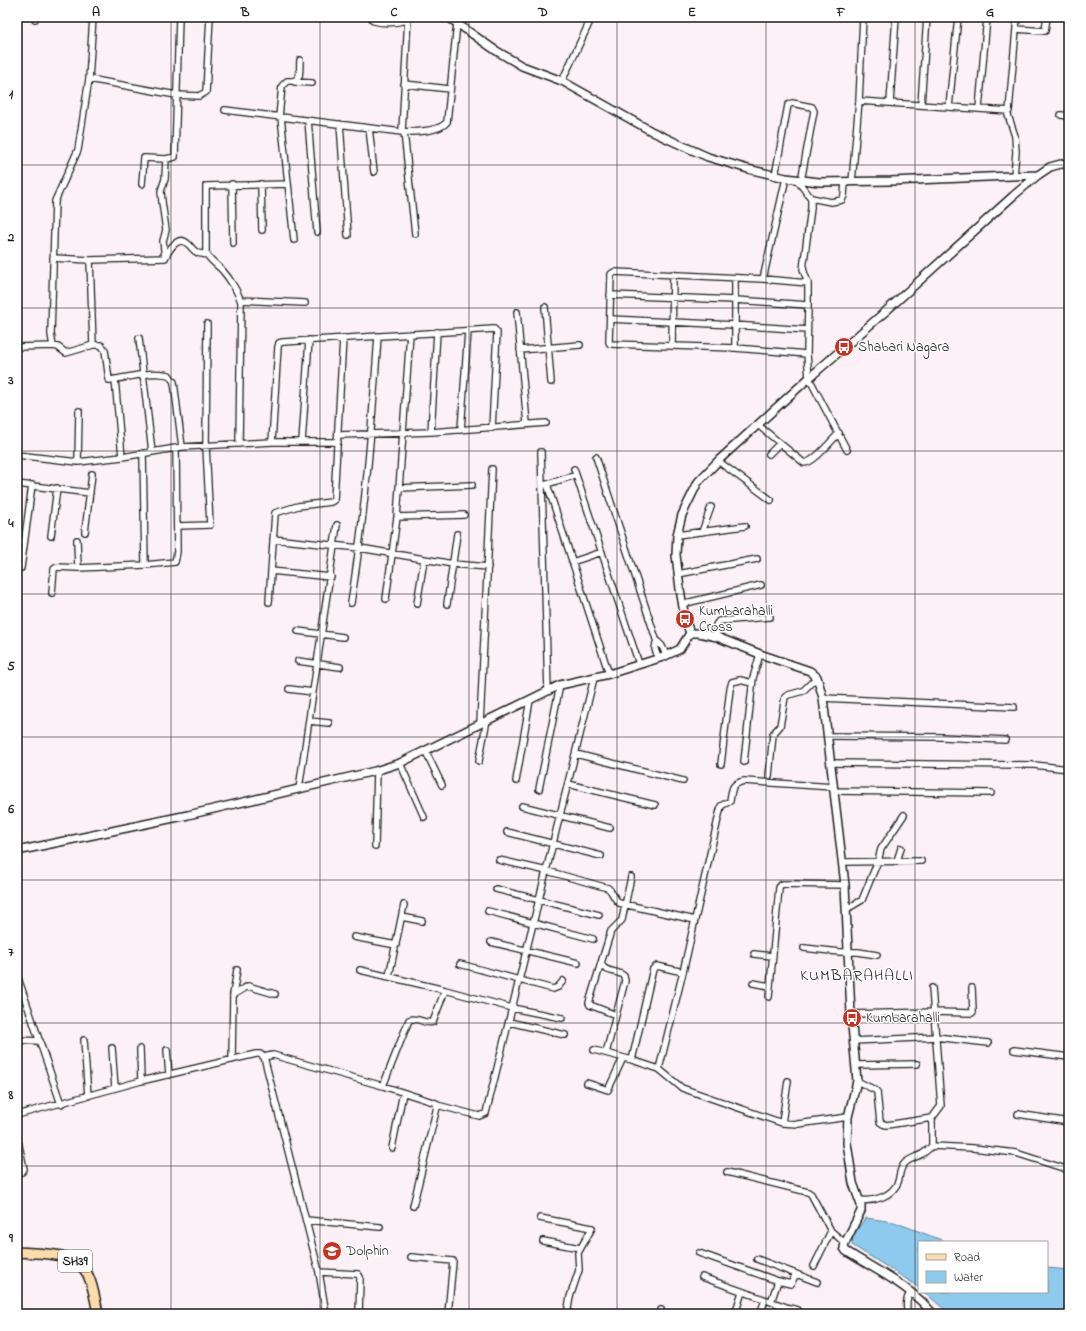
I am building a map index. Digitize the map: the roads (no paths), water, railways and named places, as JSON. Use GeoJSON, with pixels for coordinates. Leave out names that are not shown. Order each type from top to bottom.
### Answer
{"type":"FeatureCollection","features":[{"type":"Feature","properties":{"kind":"main road","name":"SH39"},"geometry":{"type":"LineString","coordinates":[[17,1252],[67,1257],[83,1267],[90,1280],[98,1314]]}},
{"type":"Feature","properties":{"kind":"street"},"geometry":{"type":"LineString","coordinates":[[53,346],[51,334],[54,201],[78,150],[89,79],[93,17]]}},
{"type":"Feature","properties":{"kind":"street"},"geometry":{"type":"LineString","coordinates":[[142,184],[144,158],[166,159],[175,157],[179,17]]}},
{"type":"Feature","properties":{"kind":"street"},"geometry":{"type":"LineString","coordinates":[[89,79],[176,95],[199,96],[206,92],[210,17]]}},
{"type":"Feature","properties":{"kind":"street"},"geometry":{"type":"LineString","coordinates":[[371,17],[374,21],[380,22],[398,22],[408,18],[403,132],[415,234]]}},
{"type":"Feature","properties":{"kind":"street"},"geometry":{"type":"LineString","coordinates":[[448,17],[495,50],[522,66],[562,81],[654,132],[680,145],[724,163],[775,176],[799,180],[849,182],[1038,175]]}},
{"type":"Feature","properties":{"kind":"street"},"geometry":{"type":"LineString","coordinates":[[562,81],[592,17]]}},
{"type":"Feature","properties":{"kind":"street"},"geometry":{"type":"LineString","coordinates":[[811,198],[831,202],[842,200],[849,182],[859,101],[863,17]]}},
{"type":"Feature","properties":{"kind":"street"},"geometry":{"type":"LineString","coordinates":[[890,103],[896,17]]}},
{"type":"Feature","properties":{"kind":"street"},"geometry":{"type":"LineString","coordinates":[[920,105],[927,17]]}},
{"type":"Feature","properties":{"kind":"street"},"geometry":{"type":"LineString","coordinates":[[949,107],[958,17]]}},
{"type":"Feature","properties":{"kind":"street"},"geometry":{"type":"LineString","coordinates":[[979,109],[987,17]]}},
{"type":"Feature","properties":{"kind":"street"},"geometry":{"type":"LineString","coordinates":[[1007,112],[1010,109],[1017,17]]}},
{"type":"Feature","properties":{"kind":"street"},"geometry":{"type":"LineString","coordinates":[[1016,29],[1046,31],[1047,17]]}},
{"type":"Feature","properties":{"kind":"street"},"geometry":{"type":"LineString","coordinates":[[225,110],[403,132],[419,132],[442,127],[447,122],[457,23]]}},
{"type":"Feature","properties":{"kind":"street"},"geometry":{"type":"LineString","coordinates":[[295,82],[299,77],[300,60]]}},
{"type":"Feature","properties":{"kind":"street"},"geometry":{"type":"LineString","coordinates":[[294,240],[280,117],[282,86],[287,82],[312,83]]}},
{"type":"Feature","properties":{"kind":"street"},"geometry":{"type":"LineString","coordinates":[[404,84],[450,89]]}},
{"type":"Feature","properties":{"kind":"street"},"geometry":{"type":"LineString","coordinates":[[859,101],[1007,112]]}},
{"type":"Feature","properties":{"kind":"street"},"geometry":{"type":"LineString","coordinates":[[775,176],[788,105],[792,103],[812,106],[814,111],[799,180],[811,198],[803,269],[808,283],[807,354],[809,378],[847,450]]}},
{"type":"Feature","properties":{"kind":"street"},"geometry":{"type":"LineString","coordinates":[[1007,112],[1015,136],[1016,152],[1014,176]]}},
{"type":"Feature","properties":{"kind":"street"},"geometry":{"type":"LineString","coordinates":[[1061,115],[1069,116]]}},
{"type":"Feature","properties":{"kind":"street"},"geometry":{"type":"LineString","coordinates":[[308,120],[317,232]]}},
{"type":"Feature","properties":{"kind":"street"},"geometry":{"type":"LineString","coordinates":[[340,124],[348,235]]}},
{"type":"Feature","properties":{"kind":"street"},"geometry":{"type":"LineString","coordinates":[[369,128],[374,172]]}},
{"type":"Feature","properties":{"kind":"street"},"geometry":{"type":"LineString","coordinates":[[165,258],[164,241],[166,230],[161,191],[165,179],[166,159]]}},
{"type":"Feature","properties":{"kind":"street"},"geometry":{"type":"LineString","coordinates":[[690,633],[685,619],[678,574],[676,555],[677,535],[682,515],[698,482],[718,461],[809,378],[1038,175],[1055,165],[1069,164]]}},
{"type":"Feature","properties":{"kind":"street"},"geometry":{"type":"LineString","coordinates":[[763,279],[786,178]]}},
{"type":"Feature","properties":{"kind":"street"},"geometry":{"type":"LineString","coordinates":[[207,255],[206,186],[232,184],[288,184]]}},
{"type":"Feature","properties":{"kind":"street"},"geometry":{"type":"LineString","coordinates":[[232,184],[233,243]]}},
{"type":"Feature","properties":{"kind":"street"},"geometry":{"type":"LineString","coordinates":[[261,184],[262,230]]}},
{"type":"Feature","properties":{"kind":"street"},"geometry":{"type":"LineString","coordinates":[[165,258],[171,246],[182,241],[188,243],[198,253],[207,255],[223,271],[241,300],[239,444]]}},
{"type":"Feature","properties":{"kind":"street"},"geometry":{"type":"LineString","coordinates":[[53,258],[90,260],[165,258]]}},
{"type":"Feature","properties":{"kind":"street"},"geometry":{"type":"LineString","coordinates":[[90,260],[93,345]]}},
{"type":"Feature","properties":{"kind":"street"},"geometry":{"type":"LineString","coordinates":[[807,354],[735,348],[610,344],[609,342],[610,276],[614,272],[763,279],[808,283]]}},
{"type":"Feature","properties":{"kind":"street"},"geometry":{"type":"LineString","coordinates":[[672,346],[673,274]]}},
{"type":"Feature","properties":{"kind":"street"},"geometry":{"type":"LineString","coordinates":[[735,278],[735,348]]}},
{"type":"Feature","properties":{"kind":"street"},"geometry":{"type":"LineString","coordinates":[[610,295],[735,300],[808,305]]}},
{"type":"Feature","properties":{"kind":"street"},"geometry":{"type":"LineString","coordinates":[[241,300],[305,303]]}},
{"type":"Feature","properties":{"kind":"street"},"geometry":{"type":"LineString","coordinates":[[545,307],[551,382]]}},
{"type":"Feature","properties":{"kind":"street"},"geometry":{"type":"LineString","coordinates":[[517,312],[527,424]]}},
{"type":"Feature","properties":{"kind":"street"},"geometry":{"type":"LineString","coordinates":[[610,319],[808,330]]}},
{"type":"Feature","properties":{"kind":"street"},"geometry":{"type":"LineString","coordinates":[[177,526],[210,525],[206,446],[207,324]]}},
{"type":"Feature","properties":{"kind":"street"},"geometry":{"type":"LineString","coordinates":[[272,442],[279,343],[309,340],[494,329],[497,332],[492,428]]}},
{"type":"Feature","properties":{"kind":"street"},"geometry":{"type":"LineString","coordinates":[[461,430],[468,331]]}},
{"type":"Feature","properties":{"kind":"street"},"geometry":{"type":"LineString","coordinates":[[431,432],[437,332]]}},
{"type":"Feature","properties":{"kind":"street"},"geometry":{"type":"LineString","coordinates":[[386,599],[399,488],[410,334]]}},
{"type":"Feature","properties":{"kind":"street"},"geometry":{"type":"LineString","coordinates":[[351,603],[360,548],[371,433],[378,336]]}},
{"type":"Feature","properties":{"kind":"street"},"geometry":{"type":"LineString","coordinates":[[140,338],[152,452]]}},
{"type":"Feature","properties":{"kind":"street"},"geometry":{"type":"LineString","coordinates":[[269,602],[276,512],[298,506],[333,502],[338,442],[343,338]]}},
{"type":"Feature","properties":{"kind":"street"},"geometry":{"type":"LineString","coordinates":[[302,442],[309,340]]}},
{"type":"Feature","properties":{"kind":"street"},"geometry":{"type":"LineString","coordinates":[[17,347],[53,346],[58,347],[66,353],[98,344],[103,346],[105,350],[108,379],[164,374],[170,375],[174,382],[179,448],[177,526],[178,552],[175,562],[78,568],[57,567],[54,569],[52,594]]}},
{"type":"Feature","properties":{"kind":"street"},"geometry":{"type":"LineString","coordinates":[[520,350],[580,345]]}},
{"type":"Feature","properties":{"kind":"street"},"geometry":{"type":"LineString","coordinates":[[115,379],[122,457]]}},
{"type":"Feature","properties":{"kind":"street"},"geometry":{"type":"LineString","coordinates":[[78,411],[78,462]]}},
{"type":"Feature","properties":{"kind":"street"},"geometry":{"type":"LineString","coordinates":[[338,435],[431,432],[546,423]]}},
{"type":"Feature","properties":{"kind":"street"},"geometry":{"type":"LineString","coordinates":[[758,425],[804,463],[807,463],[814,458],[839,433]]}},
{"type":"Feature","properties":{"kind":"street"},"geometry":{"type":"LineString","coordinates":[[17,456],[78,462],[179,448],[272,442],[338,442]]}},
{"type":"Feature","properties":{"kind":"street"},"geometry":{"type":"LineString","coordinates":[[769,454],[780,443]]}},
{"type":"Feature","properties":{"kind":"street"},"geometry":{"type":"LineString","coordinates":[[540,452],[545,485],[548,691]]}},
{"type":"Feature","properties":{"kind":"street"},"geometry":{"type":"LineString","coordinates":[[143,453],[145,565]]}},
{"type":"Feature","properties":{"kind":"street"},"geometry":{"type":"LineString","coordinates":[[596,457],[657,642],[662,646],[666,655]]}},
{"type":"Feature","properties":{"kind":"street"},"geometry":{"type":"LineString","coordinates":[[718,461],[771,500]]}},
{"type":"Feature","properties":{"kind":"street"},"geometry":{"type":"LineString","coordinates":[[480,724],[492,469]]}},
{"type":"Feature","properties":{"kind":"street"},"geometry":{"type":"LineString","coordinates":[[545,485],[575,472],[639,664]]}},
{"type":"Feature","properties":{"kind":"street"},"geometry":{"type":"LineString","coordinates":[[85,532],[92,474]]}},
{"type":"Feature","properties":{"kind":"street"},"geometry":{"type":"LineString","coordinates":[[17,484],[90,493]]}},
{"type":"Feature","properties":{"kind":"street"},"geometry":{"type":"LineString","coordinates":[[21,568],[32,485]]}},
{"type":"Feature","properties":{"kind":"street"},"geometry":{"type":"LineString","coordinates":[[399,488],[472,485]]}},
{"type":"Feature","properties":{"kind":"street"},"geometry":{"type":"LineString","coordinates":[[545,485],[609,674]]}},
{"type":"Feature","properties":{"kind":"street"},"geometry":{"type":"LineString","coordinates":[[51,536],[57,488]]}},
{"type":"Feature","properties":{"kind":"street"},"geometry":{"type":"LineString","coordinates":[[702,532],[711,507]]}},
{"type":"Feature","properties":{"kind":"street"},"geometry":{"type":"LineString","coordinates":[[396,518],[464,515]]}},
{"type":"Feature","properties":{"kind":"street"},"geometry":{"type":"LineString","coordinates":[[299,789],[338,525]]}},
{"type":"Feature","properties":{"kind":"street"},"geometry":{"type":"LineString","coordinates":[[677,535],[745,526]]}},
{"type":"Feature","properties":{"kind":"street"},"geometry":{"type":"LineString","coordinates":[[447,604],[457,534]]}},
{"type":"Feature","properties":{"kind":"street"},"geometry":{"type":"LineString","coordinates":[[273,539],[360,548],[424,560],[488,567]]}},
{"type":"Feature","properties":{"kind":"street"},"geometry":{"type":"LineString","coordinates":[[77,540],[78,568]]}},
{"type":"Feature","properties":{"kind":"street"},"geometry":{"type":"LineString","coordinates":[[572,562],[602,552]]}},
{"type":"Feature","properties":{"kind":"street"},"geometry":{"type":"LineString","coordinates":[[678,574],[757,559]]}},
{"type":"Feature","properties":{"kind":"street"},"geometry":{"type":"LineString","coordinates":[[417,604],[424,560]]}},
{"type":"Feature","properties":{"kind":"street"},"geometry":{"type":"LineString","coordinates":[[271,571],[331,577]]}},
{"type":"Feature","properties":{"kind":"street"},"geometry":{"type":"LineString","coordinates":[[682,604],[761,585]]}},
{"type":"Feature","properties":{"kind":"street"},"geometry":{"type":"LineString","coordinates":[[717,637],[716,624],[719,621],[770,617]]}},
{"type":"Feature","properties":{"kind":"street"},"geometry":{"type":"LineString","coordinates":[[298,631],[343,637]]}},
{"type":"Feature","properties":{"kind":"street"},"geometry":{"type":"LineString","coordinates":[[690,633],[699,633],[717,637],[760,654],[810,671],[817,677],[823,698],[843,862],[847,909],[851,1014],[857,1081],[848,1117],[847,1143],[853,1183],[861,1204],[861,1211],[844,1243],[844,1248],[846,1251],[905,1287],[933,1314]]}},
{"type":"Feature","properties":{"kind":"street"},"geometry":{"type":"LineString","coordinates":[[17,851],[188,815],[377,770],[400,763],[560,685],[609,674],[666,655],[680,648],[690,633]]}},
{"type":"Feature","properties":{"kind":"street"},"geometry":{"type":"LineString","coordinates":[[657,642],[655,649],[658,658]]}},
{"type":"Feature","properties":{"kind":"street"},"geometry":{"type":"LineString","coordinates":[[744,762],[752,683],[760,654]]}},
{"type":"Feature","properties":{"kind":"street"},"geometry":{"type":"LineString","coordinates":[[298,661],[340,667]]}},
{"type":"Feature","properties":{"kind":"street"},"geometry":{"type":"LineString","coordinates":[[769,776],[773,734],[780,726],[785,697],[803,691],[817,677]]}},
{"type":"Feature","properties":{"kind":"street"},"geometry":{"type":"LineString","coordinates":[[17,1115],[141,1081],[256,1054],[260,1054],[264,1057],[273,1055],[383,1086],[436,1103],[437,1105],[479,1116],[486,1113],[594,678]]}},
{"type":"Feature","properties":{"kind":"street"},"geometry":{"type":"LineString","coordinates":[[721,764],[732,682],[740,680],[752,683]]}},
{"type":"Feature","properties":{"kind":"street"},"geometry":{"type":"LineString","coordinates":[[539,789],[560,685]]}},
{"type":"Feature","properties":{"kind":"street"},"geometry":{"type":"LineString","coordinates":[[288,689],[313,692]]}},
{"type":"Feature","properties":{"kind":"street"},"geometry":{"type":"LineString","coordinates":[[823,698],[1014,707]]}},
{"type":"Feature","properties":{"kind":"street"},"geometry":{"type":"LineString","coordinates":[[516,781],[530,700]]}},
{"type":"Feature","properties":{"kind":"street"},"geometry":{"type":"LineString","coordinates":[[309,720],[329,723]]}},
{"type":"Feature","properties":{"kind":"street"},"geometry":{"type":"LineString","coordinates":[[480,761],[487,720]]}},
{"type":"Feature","properties":{"kind":"street"},"geometry":{"type":"LineString","coordinates":[[827,736],[943,737],[1005,740]]}},
{"type":"Feature","properties":{"kind":"street"},"geometry":{"type":"LineString","coordinates":[[425,750],[442,785]]}},
{"type":"Feature","properties":{"kind":"street"},"geometry":{"type":"LineString","coordinates":[[576,754],[683,781]]}},
{"type":"Feature","properties":{"kind":"street"},"geometry":{"type":"LineString","coordinates":[[400,763],[424,817]]}},
{"type":"Feature","properties":{"kind":"street"},"geometry":{"type":"LineString","coordinates":[[830,763],[1034,765],[1069,769]]}},
{"type":"Feature","properties":{"kind":"street"},"geometry":{"type":"LineString","coordinates":[[375,846],[377,770]]}},
{"type":"Feature","properties":{"kind":"street"},"geometry":{"type":"LineString","coordinates":[[659,1069],[721,806],[730,801],[733,787],[736,783],[744,781],[833,789],[991,793]]}},
{"type":"Feature","properties":{"kind":"street"},"geometry":{"type":"LineString","coordinates":[[568,784],[655,805]]}},
{"type":"Feature","properties":{"kind":"street"},"geometry":{"type":"LineString","coordinates":[[522,806],[610,828]]}},
{"type":"Feature","properties":{"kind":"street"},"geometry":{"type":"LineString","coordinates":[[847,909],[862,900],[878,862],[881,849],[904,814]]}},
{"type":"Feature","properties":{"kind":"street"},"geometry":{"type":"LineString","coordinates":[[507,832],[601,856]]}},
{"type":"Feature","properties":{"kind":"street"},"geometry":{"type":"LineString","coordinates":[[897,861],[901,848]]}},
{"type":"Feature","properties":{"kind":"street"},"geometry":{"type":"LineString","coordinates":[[499,860],[547,871],[608,888],[615,900],[619,903],[695,920]]}},
{"type":"Feature","properties":{"kind":"street"},"geometry":{"type":"LineString","coordinates":[[843,862],[921,861]]}},
{"type":"Feature","properties":{"kind":"street"},"geometry":{"type":"LineString","coordinates":[[616,1014],[590,1005],[589,1003],[611,931],[622,920],[631,878]]}},
{"type":"Feature","properties":{"kind":"street"},"geometry":{"type":"LineString","coordinates":[[769,997],[780,885],[845,885]]}},
{"type":"Feature","properties":{"kind":"street"},"geometry":{"type":"LineString","coordinates":[[496,889],[599,915]]}},
{"type":"Feature","properties":{"kind":"street"},"geometry":{"type":"LineString","coordinates":[[389,976],[404,905]]}},
{"type":"Feature","properties":{"kind":"street"},"geometry":{"type":"LineString","coordinates":[[488,911],[593,939]]}},
{"type":"Feature","properties":{"kind":"street"},"geometry":{"type":"LineString","coordinates":[[402,917],[422,921]]}},
{"type":"Feature","properties":{"kind":"street"},"geometry":{"type":"LineString","coordinates":[[354,937],[396,945]]}},
{"type":"Feature","properties":{"kind":"street"},"geometry":{"type":"LineString","coordinates":[[491,942],[578,963]]}},
{"type":"Feature","properties":{"kind":"street"},"geometry":{"type":"LineString","coordinates":[[804,948],[877,955]]}},
{"type":"Feature","properties":{"kind":"street"},"geometry":{"type":"LineString","coordinates":[[754,954],[772,956]]}},
{"type":"Feature","properties":{"kind":"street"},"geometry":{"type":"LineString","coordinates":[[601,963],[602,967],[605,969],[621,973],[624,976],[625,981],[606,1053]]}},
{"type":"Feature","properties":{"kind":"street"},"geometry":{"type":"LineString","coordinates":[[460,964],[553,989],[558,987],[564,981]]}},
{"type":"Feature","properties":{"kind":"street"},"geometry":{"type":"LineString","coordinates":[[632,1060],[653,969],[657,966],[683,972]]}},
{"type":"Feature","properties":{"kind":"street"},"geometry":{"type":"LineString","coordinates":[[232,1060],[233,995],[237,970]]}},
{"type":"Feature","properties":{"kind":"street"},"geometry":{"type":"LineString","coordinates":[[360,970],[389,976],[512,1008],[562,1018]]}},
{"type":"Feature","properties":{"kind":"street"},"geometry":{"type":"LineString","coordinates":[[17,975],[61,1104]]}},
{"type":"Feature","properties":{"kind":"street"},"geometry":{"type":"LineString","coordinates":[[753,983],[770,986]]}},
{"type":"Feature","properties":{"kind":"street"},"geometry":{"type":"LineString","coordinates":[[233,995],[248,986],[275,994]]}},
{"type":"Feature","properties":{"kind":"street"},"geometry":{"type":"LineString","coordinates":[[932,988],[941,1106],[932,1118],[932,1146]]}},
{"type":"Feature","properties":{"kind":"street"},"geometry":{"type":"LineString","coordinates":[[851,1014],[934,1012],[973,1013],[972,988]]}},
{"type":"Feature","properties":{"kind":"street"},"geometry":{"type":"LineString","coordinates":[[383,1086],[409,1020],[415,1018],[427,1023],[434,1022],[445,990]]}},
{"type":"Feature","properties":{"kind":"street"},"geometry":{"type":"LineString","coordinates":[[509,1022],[565,1035]]}},
{"type":"Feature","properties":{"kind":"street"},"geometry":{"type":"LineString","coordinates":[[854,1041],[936,1037],[988,1043]]}},
{"type":"Feature","properties":{"kind":"street"},"geometry":{"type":"LineString","coordinates":[[17,1040],[40,1041]]}},
{"type":"Feature","properties":{"kind":"street"},"geometry":{"type":"LineString","coordinates":[[84,1040],[88,1096]]}},
{"type":"Feature","properties":{"kind":"street"},"geometry":{"type":"LineString","coordinates":[[112,1048],[115,1088]]}},
{"type":"Feature","properties":{"kind":"street"},"geometry":{"type":"LineString","coordinates":[[140,1049],[141,1081]]}},
{"type":"Feature","properties":{"kind":"street"},"geometry":{"type":"LineString","coordinates":[[167,1050],[169,1075]]}},
{"type":"Feature","properties":{"kind":"street"},"geometry":{"type":"LineString","coordinates":[[594,1050],[659,1069],[682,1088],[782,1123],[798,1124],[848,1117]]}},
{"type":"Feature","properties":{"kind":"street"},"geometry":{"type":"LineString","coordinates":[[1014,1050],[1069,1057]]}},
{"type":"Feature","properties":{"kind":"street"},"geometry":{"type":"LineString","coordinates":[[264,1057],[319,1272],[326,1314]]}},
{"type":"Feature","properties":{"kind":"street"},"geometry":{"type":"LineString","coordinates":[[587,1083],[608,1090],[623,1058]]}},
{"type":"Feature","properties":{"kind":"street"},"geometry":{"type":"LineString","coordinates":[[856,1065],[917,1064]]}},
{"type":"Feature","properties":{"kind":"street"},"geometry":{"type":"LineString","coordinates":[[782,1123],[788,1081]]}},
{"type":"Feature","properties":{"kind":"street"},"geometry":{"type":"LineString","coordinates":[[857,1081],[877,1092],[880,1122],[883,1124],[932,1118]]}},
{"type":"Feature","properties":{"kind":"street"},"geometry":{"type":"LineString","coordinates":[[392,1148],[403,1093]]}},
{"type":"Feature","properties":{"kind":"street"},"geometry":{"type":"LineString","coordinates":[[412,1206],[438,1107],[437,1105]]}},
{"type":"Feature","properties":{"kind":"street"},"geometry":{"type":"LineString","coordinates":[[1018,1114],[1069,1122]]}},
{"type":"Feature","properties":{"kind":"street"},"geometry":{"type":"LineString","coordinates":[[17,1136],[24,1169],[22,1172],[17,1172]]}},
{"type":"Feature","properties":{"kind":"street"},"geometry":{"type":"LineString","coordinates":[[859,1200],[870,1201],[888,1194],[898,1181],[899,1172],[904,1164],[923,1154],[932,1146],[973,1148],[1016,1153],[1069,1170]]}},
{"type":"Feature","properties":{"kind":"street"},"geometry":{"type":"LineString","coordinates":[[728,1172],[808,1192],[811,1194],[831,1231],[844,1243]]}},
{"type":"Feature","properties":{"kind":"street"},"geometry":{"type":"LineString","coordinates":[[540,1218],[592,1228],[579,1250],[579,1270],[570,1297],[567,1314]]}},
{"type":"Feature","properties":{"kind":"street"},"geometry":{"type":"LineString","coordinates":[[306,1220],[380,1226]]}},
{"type":"Feature","properties":{"kind":"street"},"geometry":{"type":"LineString","coordinates":[[814,1266],[831,1231]]}},
{"type":"Feature","properties":{"kind":"street"},"geometry":{"type":"LineString","coordinates":[[543,1241],[579,1250]]}},
{"type":"Feature","properties":{"kind":"street"},"geometry":{"type":"LineString","coordinates":[[699,1253],[778,1281],[791,1284],[796,1274]]}},
{"type":"Feature","properties":{"kind":"street"},"geometry":{"type":"LineString","coordinates":[[411,1257],[453,1261],[448,1314]]}},
{"type":"Feature","properties":{"kind":"street"},"geometry":{"type":"LineString","coordinates":[[757,1259],[817,1282]]}},
{"type":"Feature","properties":{"kind":"street"},"geometry":{"type":"LineString","coordinates":[[319,1272],[358,1274],[360,1277],[359,1314]]}},
{"type":"Feature","properties":{"kind":"street"},"geometry":{"type":"LineString","coordinates":[[702,1277],[771,1302],[788,1311],[798,1310],[799,1314]]}},
{"type":"Feature","properties":{"kind":"street"},"geometry":{"type":"LineString","coordinates":[[771,1302],[778,1281]]}},
{"type":"Feature","properties":{"kind":"street"},"geometry":{"type":"LineString","coordinates":[[735,1314],[742,1292]]}},
{"type":"Feature","properties":{"kind":"street"},"geometry":{"type":"LineString","coordinates":[[907,1314],[907,1298],[911,1293]]}},
{"type":"Feature","properties":{"kind":"street"},"geometry":{"type":"LineString","coordinates":[[760,1314],[765,1300]]}},
{"type":"Feature","properties":{"kind":"water"},"geometry":{"type":"Polygon","coordinates":[[[866,1218],[894,1222],[944,1241],[918,1241],[918,1287],[852,1245],[853,1235],[866,1218]]]}},
{"type":"Feature","properties":{"kind":"water"},"geometry":{"type":"Polygon","coordinates":[[[1048,1268],[1069,1270],[1069,1314],[950,1314],[925,1293],[1048,1293],[1048,1268]]]}},
{"type":"Feature","properties":{"kind":"place","name":"Shabari Nagara"},"geometry":{"type":"Point","coordinates":[844,347]}},
{"type":"Feature","properties":{"kind":"place","name":"Kumbarahalli Cross"},"geometry":{"type":"Point","coordinates":[685,619]}},
{"type":"Feature","properties":{"kind":"place","name":"Kumbarahalli"},"geometry":{"type":"Point","coordinates":[852,1018]}},
{"type":"Feature","properties":{"kind":"place","name":"Dolphin"},"geometry":{"type":"Point","coordinates":[332,1251]}},
{"type":"Feature","properties":{"kind":"district","name":"KUMBARAHALLI"},"geometry":{"type":"Point","coordinates":[857,976]}}]}
